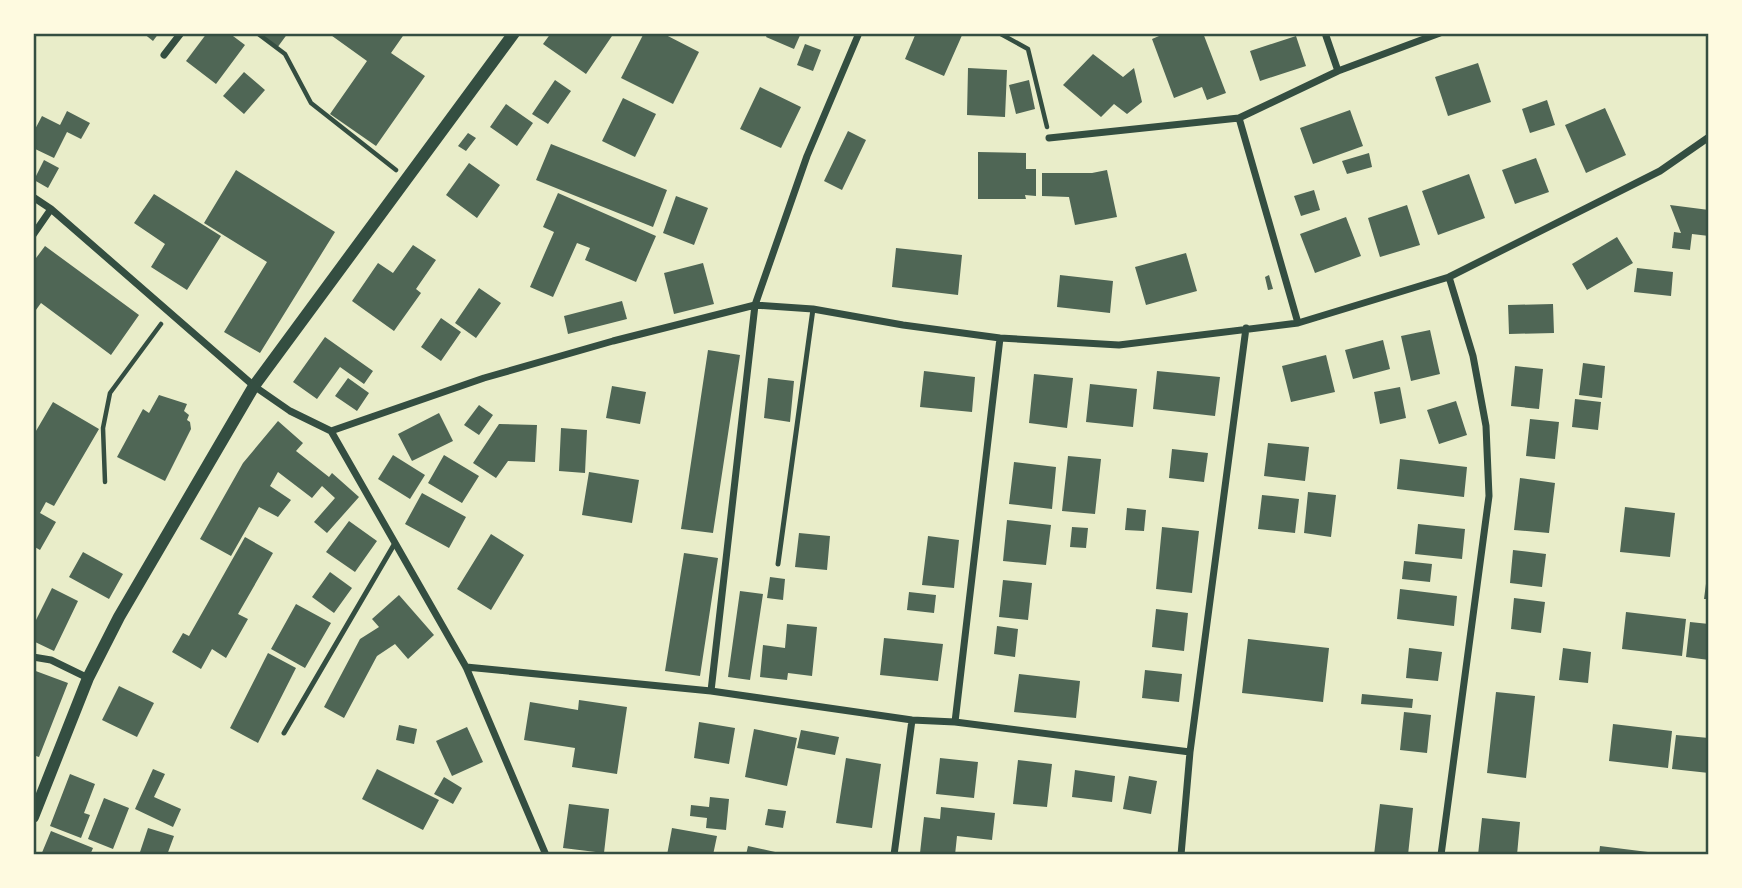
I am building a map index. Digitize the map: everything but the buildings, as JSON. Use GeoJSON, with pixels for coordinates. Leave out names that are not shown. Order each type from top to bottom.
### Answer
{"type":"FeatureCollection","features":[{"type":"Feature","properties":{"kind":"street"},"geometry":{"type":"LineString","coordinates":[[164,55],[181,33]]}},
{"type":"Feature","properties":{"kind":"street"},"geometry":{"type":"LineString","coordinates":[[33,817],[88,678],[119,617],[254,386],[514,33]]}},
{"type":"Feature","properties":{"kind":"street"},"geometry":{"type":"LineString","coordinates":[[711,691],[755,305],[807,156],[859,33]]}},
{"type":"Feature","properties":{"kind":"street"},"geometry":{"type":"LineString","coordinates":[[1325,33],[1338,71]]}},
{"type":"Feature","properties":{"kind":"street"},"geometry":{"type":"LineString","coordinates":[[1049,138],[1239,118],[1338,71],[1440,33]]}},
{"type":"Feature","properties":{"kind":"street"},"geometry":{"type":"LineString","coordinates":[[1239,118],[1298,323]]}},
{"type":"Feature","properties":{"kind":"street"},"geometry":{"type":"LineString","coordinates":[[331,431],[484,378],[613,341],[755,305],[813,309],[1000,338],[1119,345],[1298,323],[1449,277],[1660,171],[1709,136]]}},
{"type":"Feature","properties":{"kind":"street"},"geometry":{"type":"LineString","coordinates":[[33,197],[51,209],[254,386],[290,411],[331,431],[466,667],[546,855]]}},
{"type":"Feature","properties":{"kind":"street"},"geometry":{"type":"LineString","coordinates":[[33,234],[51,209]]}},
{"type":"Feature","properties":{"kind":"street"},"geometry":{"type":"LineString","coordinates":[[1441,855],[1489,496],[1486,426],[1473,356],[1449,277]]}},
{"type":"Feature","properties":{"kind":"street"},"geometry":{"type":"LineString","coordinates":[[1181,855],[1190,752],[1246,328]]}},
{"type":"Feature","properties":{"kind":"street"},"geometry":{"type":"LineString","coordinates":[[955,722],[1000,338]]}},
{"type":"Feature","properties":{"kind":"street"},"geometry":{"type":"LineString","coordinates":[[33,657],[51,660],[88,678]]}},
{"type":"Feature","properties":{"kind":"street"},"geometry":{"type":"LineString","coordinates":[[466,667],[711,691],[912,720],[955,722],[1190,752]]}},
{"type":"Feature","properties":{"kind":"street"},"geometry":{"type":"LineString","coordinates":[[894,855],[912,720]]}},
{"type":"Feature","properties":{"kind":"lane"},"geometry":{"type":"LineString","coordinates":[[778,565],[813,309]]}},
{"type":"Feature","properties":{"kind":"lane"},"geometry":{"type":"LineString","coordinates":[[284,733],[395,543]]}},
{"type":"Feature","properties":{"kind":"path"},"geometry":{"type":"LineString","coordinates":[[257,33],[285,54],[311,103],[406,178]]}},
{"type":"Feature","properties":{"kind":"path"},"geometry":{"type":"LineString","coordinates":[[999,33],[1028,49],[1049,138]]}},
{"type":"Feature","properties":{"kind":"path"},"geometry":{"type":"LineString","coordinates":[[105,482],[103,428],[110,393],[133,359],[171,313]]}}]}
